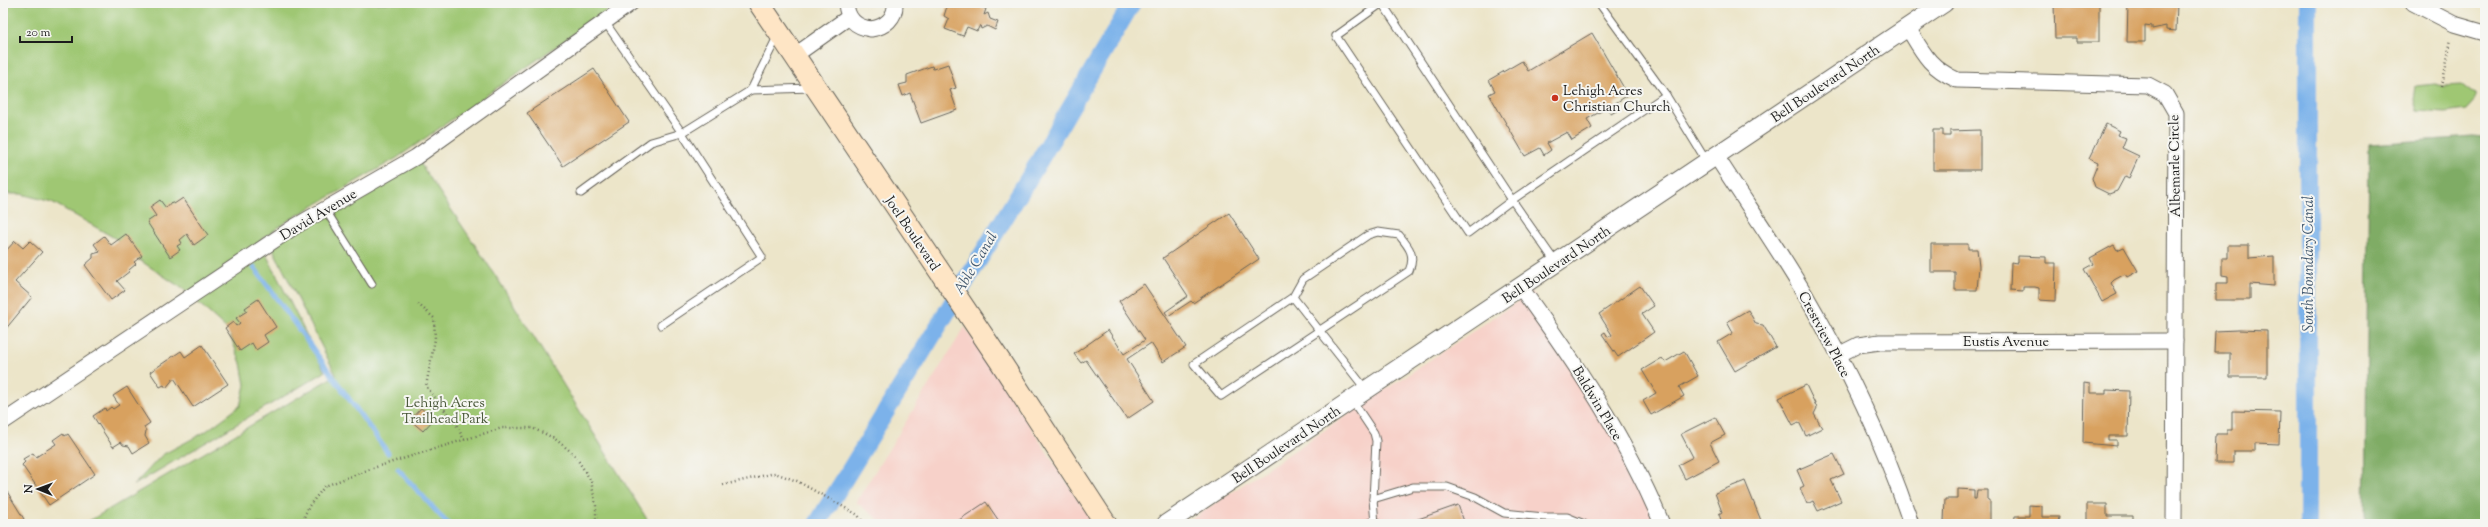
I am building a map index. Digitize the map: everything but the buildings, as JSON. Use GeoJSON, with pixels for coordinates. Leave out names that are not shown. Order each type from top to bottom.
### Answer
{"type":"FeatureCollection","features":[{"type":"Feature","properties":{"kind":"main road","name":"Joel Boulevard"},"geometry":{"type":"LineString","coordinates":[[759,3],[976,325],[1106,524]]}},
{"type":"Feature","properties":{"kind":"street","name":"David Avenue"},"geometry":{"type":"LineString","coordinates":[[3,422],[282,235],[325,208],[416,157],[631,3]]}},
{"type":"Feature","properties":{"kind":"street"},"geometry":{"type":"LineString","coordinates":[[794,56],[848,10],[863,28],[880,28],[893,16],[896,3]]}},
{"type":"Feature","properties":{"kind":"street","name":"Bell Boulevard North"},"geometry":{"type":"LineString","coordinates":[[1166,524],[1557,264],[1944,3]]}},
{"type":"Feature","properties":{"kind":"street"},"geometry":{"type":"LineString","coordinates":[[2413,3],[2454,24],[2485,33]]}},
{"type":"Feature","properties":{"kind":"street","name":"Albemarle Circle"},"geometry":{"type":"LineString","coordinates":[[1908,28],[1926,57],[1940,71],[1957,80],[2129,83],[2148,85],[2165,94],[2176,113],[2174,524]]}},
{"type":"Feature","properties":{"kind":"street","name":"Crestview Place"},"geometry":{"type":"LineString","coordinates":[[1712,159],[1806,295],[1838,355],[1882,445],[1911,524]]}},
{"type":"Feature","properties":{"kind":"street","name":"Baldwin Place"},"geometry":{"type":"LineString","coordinates":[[1521,288],[1562,345],[1599,402],[1630,457],[1662,524]]}},
{"type":"Feature","properties":{"kind":"street","name":"Eustis Avenue"},"geometry":{"type":"LineString","coordinates":[[1838,355],[1858,345],[1880,342],[2175,341]]}},
{"type":"Feature","properties":{"kind":"lane"},"geometry":{"type":"LineString","coordinates":[[1557,264],[1512,200],[1382,3],[1336,36],[1468,233],[1512,200],[1666,95]]}},
{"type":"Feature","properties":{"kind":"lane"},"geometry":{"type":"LineString","coordinates":[[1600,3],[1712,159]]}},
{"type":"Feature","properties":{"kind":"lane"},"geometry":{"type":"LineString","coordinates":[[605,22],[682,133],[762,257],[661,326]]}},
{"type":"Feature","properties":{"kind":"lane"},"geometry":{"type":"LineString","coordinates":[[751,90],[779,33]]}},
{"type":"Feature","properties":{"kind":"lane"},"geometry":{"type":"LineString","coordinates":[[581,193],[651,142],[682,133],[751,90],[815,88]]}},
{"type":"Feature","properties":{"kind":"lane"},"geometry":{"type":"LineString","coordinates":[[325,208],[372,284]]}},
{"type":"Feature","properties":{"kind":"lane"},"geometry":{"type":"LineString","coordinates":[[1378,232],[1399,234],[1410,249],[1413,262],[1408,271],[1220,396],[1194,364],[1293,297],[1303,279],[1368,235],[1378,232]]}},
{"type":"Feature","properties":{"kind":"lane"},"geometry":{"type":"LineString","coordinates":[[1293,297],[1320,330],[1359,396],[1374,433],[1376,441],[1373,499],[1375,522],[1366,524]]}},
{"type":"Feature","properties":{"kind":"lane"},"geometry":{"type":"LineString","coordinates":[[1373,499],[1413,487],[1447,487],[1475,497],[1504,513],[1544,517],[1567,517],[1584,524]]}},
{"type":"Feature","properties":{"kind":"path"},"geometry":{"type":"LineString","coordinates":[[2442,86],[2454,24]]}},
{"type":"Feature","properties":{"kind":"path"},"geometry":{"type":"LineString","coordinates":[[418,304],[434,318],[435,339],[426,386],[457,426],[464,440]]}},
{"type":"Feature","properties":{"kind":"path"},"geometry":{"type":"LineString","coordinates":[[301,524],[309,506],[325,486],[373,468],[502,428],[532,428],[554,438],[574,454],[591,481],[596,506],[596,524]]}},
{"type":"Feature","properties":{"kind":"path"},"geometry":{"type":"LineString","coordinates":[[723,485],[775,473],[797,481],[858,515],[864,524]]}},
{"type":"Feature","properties":{"kind":"shaded area"},"geometry":{"type":"Polygon","coordinates":[[[1532,292],[1668,524],[1184,524],[1532,292]]]}},
{"type":"Feature","properties":{"kind":"shaded area"},"geometry":{"type":"Polygon","coordinates":[[[965,327],[1094,524],[884,524],[856,502],[965,327]]]}},
{"type":"Feature","properties":{"kind":"green space"},"geometry":{"type":"Polygon","coordinates":[[[3,3],[618,3],[397,158],[289,220],[263,238],[262,246],[325,372],[134,485],[162,455],[205,432],[240,406],[245,385],[241,363],[228,330],[183,289],[138,259],[118,240],[52,202],[21,194],[3,194],[3,3]]]}},
{"type":"Feature","properties":{"kind":"green space"},"geometry":{"type":"Polygon","coordinates":[[[2435,84],[2443,86],[2462,85],[2475,95],[2475,100],[2466,110],[2445,113],[2417,111],[2414,100],[2416,86],[2435,84]]]}},
{"type":"Feature","properties":{"kind":"green space"},"geometry":{"type":"Polygon","coordinates":[[[2473,137],[2485,138],[2485,524],[2365,524],[2369,144],[2473,137]]]}},
{"type":"Feature","properties":{"kind":"green space","name":"Lehigh Acres Trailhead Park"},"geometry":{"type":"Polygon","coordinates":[[[416,157],[499,281],[650,524],[84,524],[336,375],[270,243],[416,157]]]}},
{"type":"Feature","properties":{"kind":"waterway","name":"Able Canal"},"geometry":{"type":"LineString","coordinates":[[817,524],[1032,173],[1132,3]]}},
{"type":"Feature","properties":{"kind":"waterway","name":"South Boundary Canal"},"geometry":{"type":"LineString","coordinates":[[2308,3],[2308,524]]}},
{"type":"Feature","properties":{"kind":"waterway"},"geometry":{"type":"LineString","coordinates":[[254,267],[388,453]]}},
{"type":"Feature","properties":{"kind":"waterway"},"geometry":{"type":"LineString","coordinates":[[398,469],[448,524]]}},
{"type":"Feature","properties":{"kind":"place","name":"Lehigh Acres Christian Church"},"geometry":{"type":"Point","coordinates":[1555,98]}}]}
